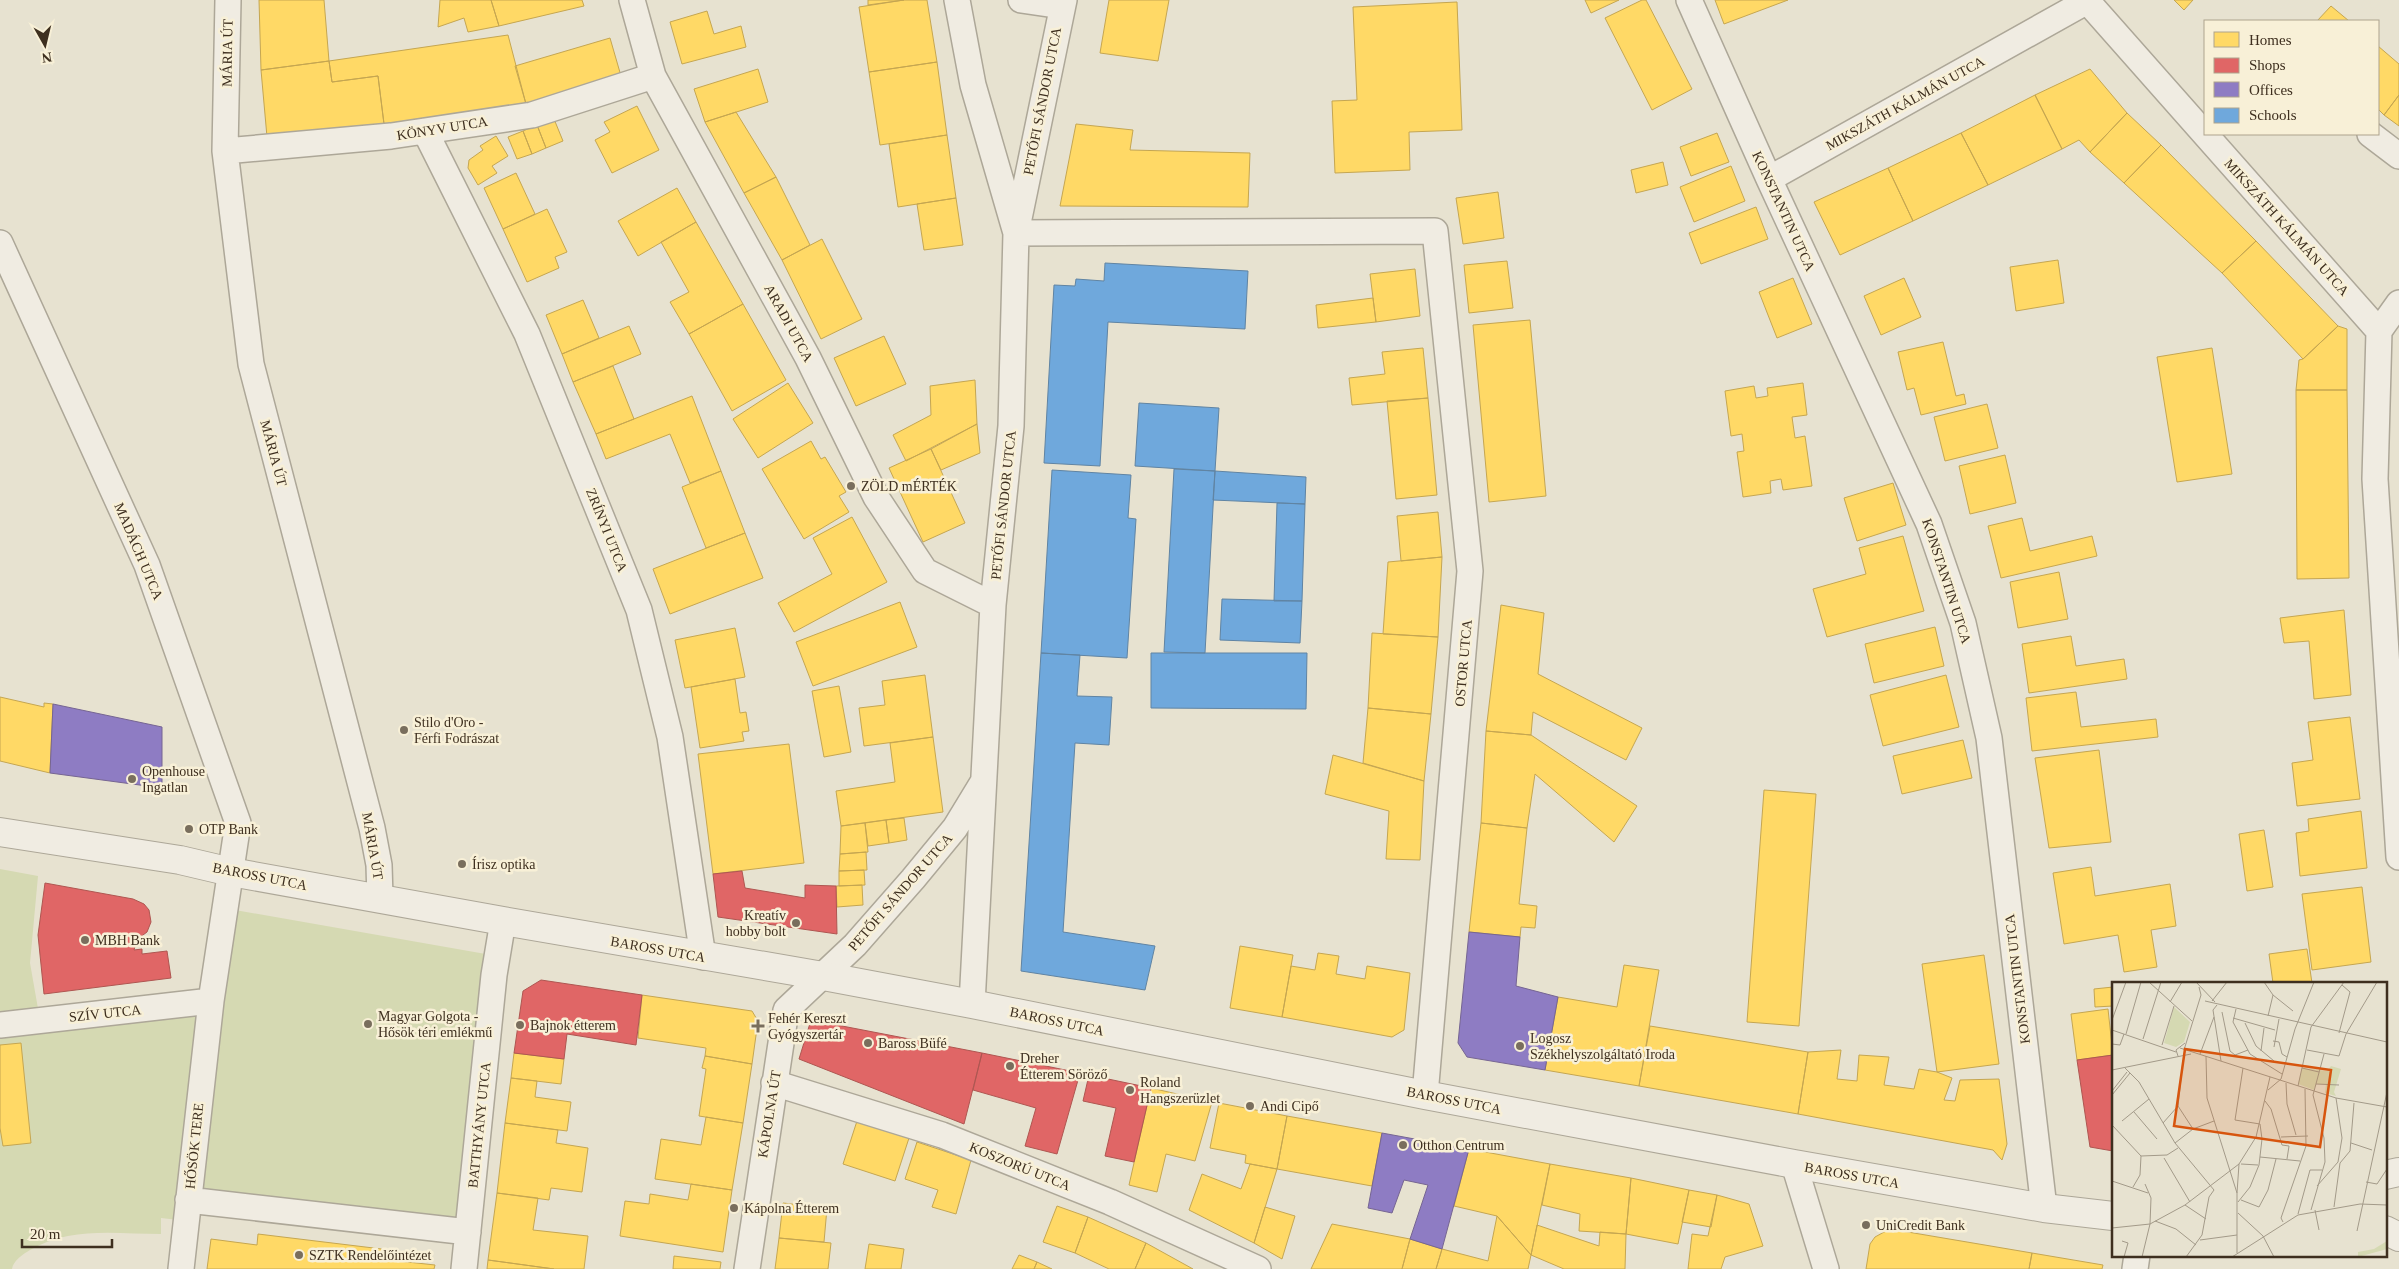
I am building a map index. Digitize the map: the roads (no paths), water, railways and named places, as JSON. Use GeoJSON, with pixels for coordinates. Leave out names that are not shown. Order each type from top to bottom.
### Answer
{"type":"FeatureCollection","features":[{"type":"Feature","properties":{"kind":"street","name":"MÁRIA ÚT"},"geometry":{"type":"LineString","coordinates":[[228,0],[225,152],[251,364],[372,828],[379,865],[380,898]]}},
{"type":"Feature","properties":{"kind":"street","name":"ARADI UTCA"},"geometry":{"type":"LineString","coordinates":[[632,0],[653,76],[808,358],[876,497],[925,571],[994,605]]}},
{"type":"Feature","properties":{"kind":"street","name":"PETŐFI SÁNDOR UTCA"},"geometry":{"type":"LineString","coordinates":[[957,0],[973,85],[1016,233]]}},
{"type":"Feature","properties":{"kind":"street"},"geometry":{"type":"LineString","coordinates":[[1021,0],[1063,3]]}},
{"type":"Feature","properties":{"kind":"street","name":"KONSTANTIN UTCA"},"geometry":{"type":"LineString","coordinates":[[1689,0],[1769,178],[1930,524],[1963,623],[1989,738],[2044,1208]]}},
{"type":"Feature","properties":{"kind":"street","name":"MIKSZÁTH KÁLMÁN UTCA"},"geometry":{"type":"LineString","coordinates":[[1769,178],[2088,1],[2204,133]]}},
{"type":"Feature","properties":{"kind":"street","name":"PETŐFI SÁNDOR UTCA"},"geometry":{"type":"LineString","coordinates":[[972,1004],[994,605],[1011,426],[1016,233],[1063,3]]}},
{"type":"Feature","properties":{"kind":"street","name":"KÖNYV UTCA"},"geometry":{"type":"LineString","coordinates":[[225,152],[391,136],[532,115],[653,76]]}},
{"type":"Feature","properties":{"kind":"street","name":"ZRÍNYI UTCA"},"geometry":{"type":"LineString","coordinates":[[425,131],[527,334],[639,610],[670,737],[702,957]]}},
{"type":"Feature","properties":{"kind":"street","name":"MIKSZÁTH KÁLMÁN UTCA"},"geometry":{"type":"LineString","coordinates":[[2206,135],[2379,331]]}},
{"type":"Feature","properties":{"kind":"street"},"geometry":{"type":"LineString","coordinates":[[2371,135],[2399,156]]}},
{"type":"Feature","properties":{"kind":"street","name":"OSTOR UTCA"},"geometry":{"type":"LineString","coordinates":[[1016,233],[1435,231],[1470,571],[1425,1095]]}},
{"type":"Feature","properties":{"kind":"street","name":"MADÁCH UTCA"},"geometry":{"type":"LineString","coordinates":[[0,243],[147,565],[238,823],[231,872]]}},
{"type":"Feature","properties":{"kind":"street"},"geometry":{"type":"LineString","coordinates":[[2399,303],[2379,331],[2375,479],[2399,856]]}},
{"type":"Feature","properties":{"kind":"street","name":"PETŐFI SÁNDOR UTCA"},"geometry":{"type":"LineString","coordinates":[[823,976],[855,945],[955,828],[985,777]]}},
{"type":"Feature","properties":{"kind":"street","name":"BAROSS UTCA"},"geometry":{"type":"LineString","coordinates":[[0,832],[180,860],[231,872],[702,957],[823,976],[1425,1095],[1794,1164],[2044,1208],[2112,1216]]}},
{"type":"Feature","properties":{"kind":"street","name":"HŐSÖK TERE"},"geometry":{"type":"LineString","coordinates":[[231,872],[210,1001],[188,1200],[468,1232]]}},
{"type":"Feature","properties":{"kind":"street","name":"BATTHYÁNY UTCA"},"geometry":{"type":"LineString","coordinates":[[464,1269],[494,975],[503,921]]}},
{"type":"Feature","properties":{"kind":"street","name":"KÁPOLNA ÚT"},"geometry":{"type":"LineString","coordinates":[[747,1269],[786,1010],[823,976]]}},
{"type":"Feature","properties":{"kind":"street","name":"SZÍV UTCA"},"geometry":{"type":"LineString","coordinates":[[0,1025],[210,1001]]}},
{"type":"Feature","properties":{"kind":"street","name":"KOSZORÚ UTCA"},"geometry":{"type":"LineString","coordinates":[[774,1083],[942,1136],[1110,1202],[1258,1269]]}},
{"type":"Feature","properties":{"kind":"street"},"geometry":{"type":"LineString","coordinates":[[1794,1164],[1826,1269]]}},
{"type":"Feature","properties":{"kind":"street"},"geometry":{"type":"LineString","coordinates":[[2386,1174],[2399,1172]]}},
{"type":"Feature","properties":{"kind":"street"},"geometry":{"type":"LineString","coordinates":[[182,1269],[188,1200]]}},
{"type":"Feature","properties":{"kind":"street"},"geometry":{"type":"LineString","coordinates":[[2386,1230],[2399,1237]]}},
{"type":"Feature","properties":{"kind":"street"},"geometry":{"type":"LineString","coordinates":[[2135,1269],[2137,1256]]}},
{"type":"Feature","properties":{"kind":"place","name":"ZÖLD mÉRTÉK"},"geometry":{"type":"Point","coordinates":[851,486]}},
{"type":"Feature","properties":{"kind":"place","name":"Stilo d'Oro - Férfi Fodrászat"},"geometry":{"type":"Point","coordinates":[404,730]}},
{"type":"Feature","properties":{"kind":"place","name":"Openhouse Ingatlan"},"geometry":{"type":"Point","coordinates":[132,779]}},
{"type":"Feature","properties":{"kind":"place","name":"OTP Bank"},"geometry":{"type":"Point","coordinates":[189,829]}},
{"type":"Feature","properties":{"kind":"place","name":"Írisz optika"},"geometry":{"type":"Point","coordinates":[462,864]}},
{"type":"Feature","properties":{"kind":"place","name":"Kreatív hobby bolt"},"geometry":{"type":"Point","coordinates":[796,923]}},
{"type":"Feature","properties":{"kind":"place","name":"MBH Bank"},"geometry":{"type":"Point","coordinates":[85,940]}},
{"type":"Feature","properties":{"kind":"place","name":"Magyar Golgota - Hősök téri emlékmű"},"geometry":{"type":"Point","coordinates":[368,1024]}},
{"type":"Feature","properties":{"kind":"place","name":"Bajnok étterem"},"geometry":{"type":"Point","coordinates":[520,1025]}},
{"type":"Feature","properties":{"kind":"place","name":"Fehér Kereszt Gyógyszertár"},"geometry":{"type":"Point","coordinates":[758,1026]}},
{"type":"Feature","properties":{"kind":"place","name":"Baross Büfé"},"geometry":{"type":"Point","coordinates":[868,1043]}},
{"type":"Feature","properties":{"kind":"place","name":"Logosz Székhelyszolgáltató Iroda"},"geometry":{"type":"Point","coordinates":[1520,1046]}},
{"type":"Feature","properties":{"kind":"place","name":"Dreher Étterem Söröző"},"geometry":{"type":"Point","coordinates":[1010,1066]}},
{"type":"Feature","properties":{"kind":"place","name":"Roland Hangszerüzlet"},"geometry":{"type":"Point","coordinates":[1130,1090]}},
{"type":"Feature","properties":{"kind":"place","name":"Andi Cipő"},"geometry":{"type":"Point","coordinates":[1250,1106]}},
{"type":"Feature","properties":{"kind":"place","name":"Otthon Centrum"},"geometry":{"type":"Point","coordinates":[1403,1145]}},
{"type":"Feature","properties":{"kind":"place","name":"Kápolna Étterem"},"geometry":{"type":"Point","coordinates":[734,1208]}},
{"type":"Feature","properties":{"kind":"place","name":"UniCredit Bank"},"geometry":{"type":"Point","coordinates":[1866,1225]}},
{"type":"Feature","properties":{"kind":"place","name":"SZTK Rendelőintézet"},"geometry":{"type":"Point","coordinates":[299,1255]}}]}
